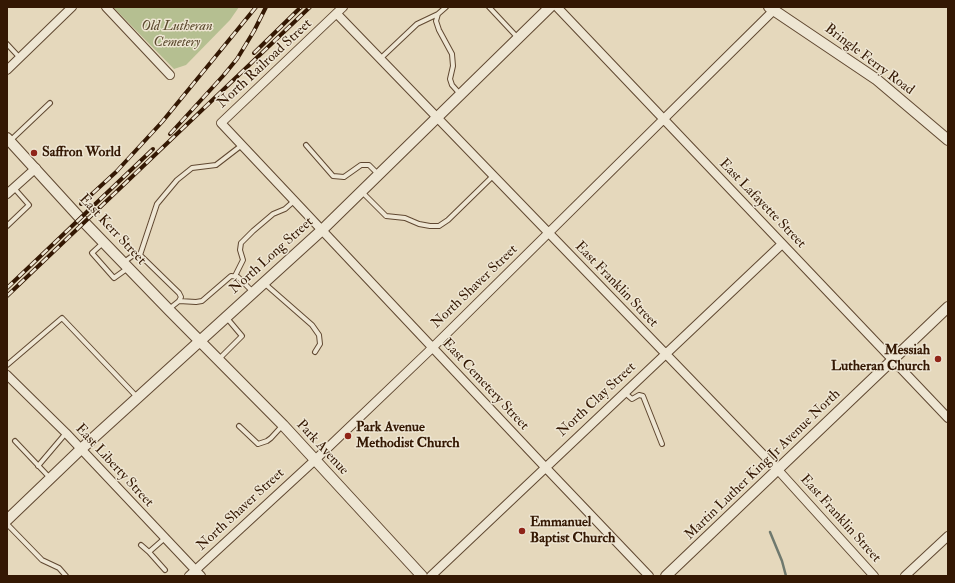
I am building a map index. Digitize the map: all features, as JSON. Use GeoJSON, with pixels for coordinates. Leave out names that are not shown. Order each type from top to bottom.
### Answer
{"type":"FeatureCollection","features":[{"type":"Feature","properties":{"kind":"street"},"geometry":{"type":"LineString","coordinates":[[7,70],[72,7]]}},
{"type":"Feature","properties":{"kind":"street"},"geometry":{"type":"LineString","coordinates":[[106,7],[170,75]]}},
{"type":"Feature","properties":{"kind":"street","name":"North Railroad Street"},"geometry":{"type":"LineString","coordinates":[[221,122],[343,7]]}},
{"type":"Feature","properties":{"kind":"street","name":"North Long Street"},"geometry":{"type":"LineString","coordinates":[[7,520],[80,450],[263,282],[322,230],[550,7]]}},
{"type":"Feature","properties":{"kind":"street","name":"East Lafayette Street"},"geometry":{"type":"LineString","coordinates":[[557,7],[948,418]]}},
{"type":"Feature","properties":{"kind":"street","name":"North Shaver Street"},"geometry":{"type":"LineString","coordinates":[[189,576],[198,573],[432,347],[663,119],[772,8]]}},
{"type":"Feature","properties":{"kind":"street","name":"Bringle Ferry Road"},"geometry":{"type":"LineString","coordinates":[[772,8],[876,79],[948,140]]}},
{"type":"Feature","properties":{"kind":"street","name":"East Franklin Street"},"geometry":{"type":"LineString","coordinates":[[336,14],[778,470],[874,576]]}},
{"type":"Feature","properties":{"kind":"street","name":"East Cemetery Street"},"geometry":{"type":"LineString","coordinates":[[221,122],[545,467],[650,576]]}},
{"type":"Feature","properties":{"kind":"street","name":"East Kerr Street"},"geometry":{"type":"LineString","coordinates":[[9,139],[104,242],[199,341]]}},
{"type":"Feature","properties":{"kind":"street"},"geometry":{"type":"LineString","coordinates":[[7,194],[36,168]]}},
{"type":"Feature","properties":{"kind":"street","name":"North Clay Street"},"geometry":{"type":"LineString","coordinates":[[431,576],[782,244]]}},
{"type":"Feature","properties":{"kind":"street","name":"Martin Luther King Jr Avenue North"},"geometry":{"type":"LineString","coordinates":[[666,576],[948,307]]}},
{"type":"Feature","properties":{"kind":"street","name":"Park Avenue"},"geometry":{"type":"LineString","coordinates":[[199,341],[283,425],[422,576]]}},
{"type":"Feature","properties":{"kind":"street","name":"East Liberty Street"},"geometry":{"type":"LineString","coordinates":[[7,375],[66,433],[80,450],[198,573]]}},
{"type":"Feature","properties":{"kind":"street"},"geometry":{"type":"LineString","coordinates":[[904,576],[948,536]]}},
{"type":"Feature","properties":{"kind":"lane"},"geometry":{"type":"LineString","coordinates":[[380,59],[417,24],[438,14],[446,7]]}},
{"type":"Feature","properties":{"kind":"lane"},"geometry":{"type":"LineString","coordinates":[[489,7],[518,38]]}},
{"type":"Feature","properties":{"kind":"lane"},"geometry":{"type":"LineString","coordinates":[[438,14],[436,21],[439,30],[452,54],[453,66],[450,79],[452,85],[460,94]]}},
{"type":"Feature","properties":{"kind":"lane"},"geometry":{"type":"LineString","coordinates":[[7,44],[20,58]]}},
{"type":"Feature","properties":{"kind":"lane"},"geometry":{"type":"LineString","coordinates":[[9,139],[50,103]]}},
{"type":"Feature","properties":{"kind":"lane"},"geometry":{"type":"LineString","coordinates":[[140,255],[157,204],[177,180],[192,168],[216,165],[242,145]]}},
{"type":"Feature","properties":{"kind":"lane"},"geometry":{"type":"LineString","coordinates":[[306,145],[333,176],[344,177],[361,165],[369,165],[379,174]]}},
{"type":"Feature","properties":{"kind":"lane"},"geometry":{"type":"LineString","coordinates":[[361,191],[386,216],[405,218],[430,226],[439,226],[448,220],[493,176]]}},
{"type":"Feature","properties":{"kind":"lane"},"geometry":{"type":"LineString","coordinates":[[7,226],[29,205],[14,188]]}},
{"type":"Feature","properties":{"kind":"lane"},"geometry":{"type":"LineString","coordinates":[[235,276],[243,260],[240,250],[241,243],[273,214],[285,209],[294,201]]}},
{"type":"Feature","properties":{"kind":"lane"},"geometry":{"type":"LineString","coordinates":[[104,242],[92,253],[114,278],[126,265],[131,256],[135,254],[140,255],[179,293],[181,297],[179,301],[169,310]]}},
{"type":"Feature","properties":{"kind":"lane"},"geometry":{"type":"LineString","coordinates":[[179,301],[202,301],[231,276],[238,277],[253,292]]}},
{"type":"Feature","properties":{"kind":"lane"},"geometry":{"type":"LineString","coordinates":[[263,282],[312,325],[319,335],[320,344],[315,352]]}},
{"type":"Feature","properties":{"kind":"lane"},"geometry":{"type":"LineString","coordinates":[[218,361],[242,336],[226,317]]}},
{"type":"Feature","properties":{"kind":"lane"},"geometry":{"type":"LineString","coordinates":[[7,365],[62,318],[137,398]]}},
{"type":"Feature","properties":{"kind":"lane"},"geometry":{"type":"LineString","coordinates":[[624,392],[632,399],[639,395],[643,396],[662,444]]}},
{"type":"Feature","properties":{"kind":"lane"},"geometry":{"type":"LineString","coordinates":[[239,426],[258,444],[271,438],[283,425]]}},
{"type":"Feature","properties":{"kind":"lane"},"geometry":{"type":"LineString","coordinates":[[38,466],[66,433]]}},
{"type":"Feature","properties":{"kind":"lane"},"geometry":{"type":"LineString","coordinates":[[15,442],[50,479]]}},
{"type":"Feature","properties":{"kind":"lane"},"geometry":{"type":"LineString","coordinates":[[7,524],[42,560],[58,568],[66,576]]}},
{"type":"Feature","properties":{"kind":"lane"},"geometry":{"type":"LineString","coordinates":[[149,552],[165,538]]}},
{"type":"Feature","properties":{"kind":"lane"},"geometry":{"type":"LineString","coordinates":[[141,545],[165,570]]}},
{"type":"Feature","properties":{"kind":"green space","name":"Old Lutheran Cemetery"},"geometry":{"type":"Polygon","coordinates":[[[113,7],[239,7],[230,20],[186,65],[174,69],[113,7]]]}},
{"type":"Feature","properties":{"kind":"waterway"},"geometry":{"type":"LineString","coordinates":[[770,532],[782,561],[786,576]]}},
{"type":"Feature","properties":{"kind":"railway"},"geometry":{"type":"LineString","coordinates":[[81,204],[116,172],[162,122],[256,7]]}},
{"type":"Feature","properties":{"kind":"railway"},"geometry":{"type":"LineString","coordinates":[[170,134],[237,59],[254,31],[266,7]]}},
{"type":"Feature","properties":{"kind":"railway"},"geometry":{"type":"LineString","coordinates":[[254,53],[301,7]]}},
{"type":"Feature","properties":{"kind":"railway"},"geometry":{"type":"LineString","coordinates":[[7,296],[310,7]]}},
{"type":"Feature","properties":{"kind":"railway"},"geometry":{"type":"LineString","coordinates":[[7,288],[153,149]]}},
{"type":"Feature","properties":{"kind":"place","name":"Saffron World"},"geometry":{"type":"Point","coordinates":[34,153]}},
{"type":"Feature","properties":{"kind":"place","name":"Messiah Lutheran Church"},"geometry":{"type":"Point","coordinates":[938,359]}},
{"type":"Feature","properties":{"kind":"place","name":"Park Avenue Methodist Church"},"geometry":{"type":"Point","coordinates":[348,436]}},
{"type":"Feature","properties":{"kind":"place","name":"Emmanuel Baptist Church"},"geometry":{"type":"Point","coordinates":[522,531]}}]}
